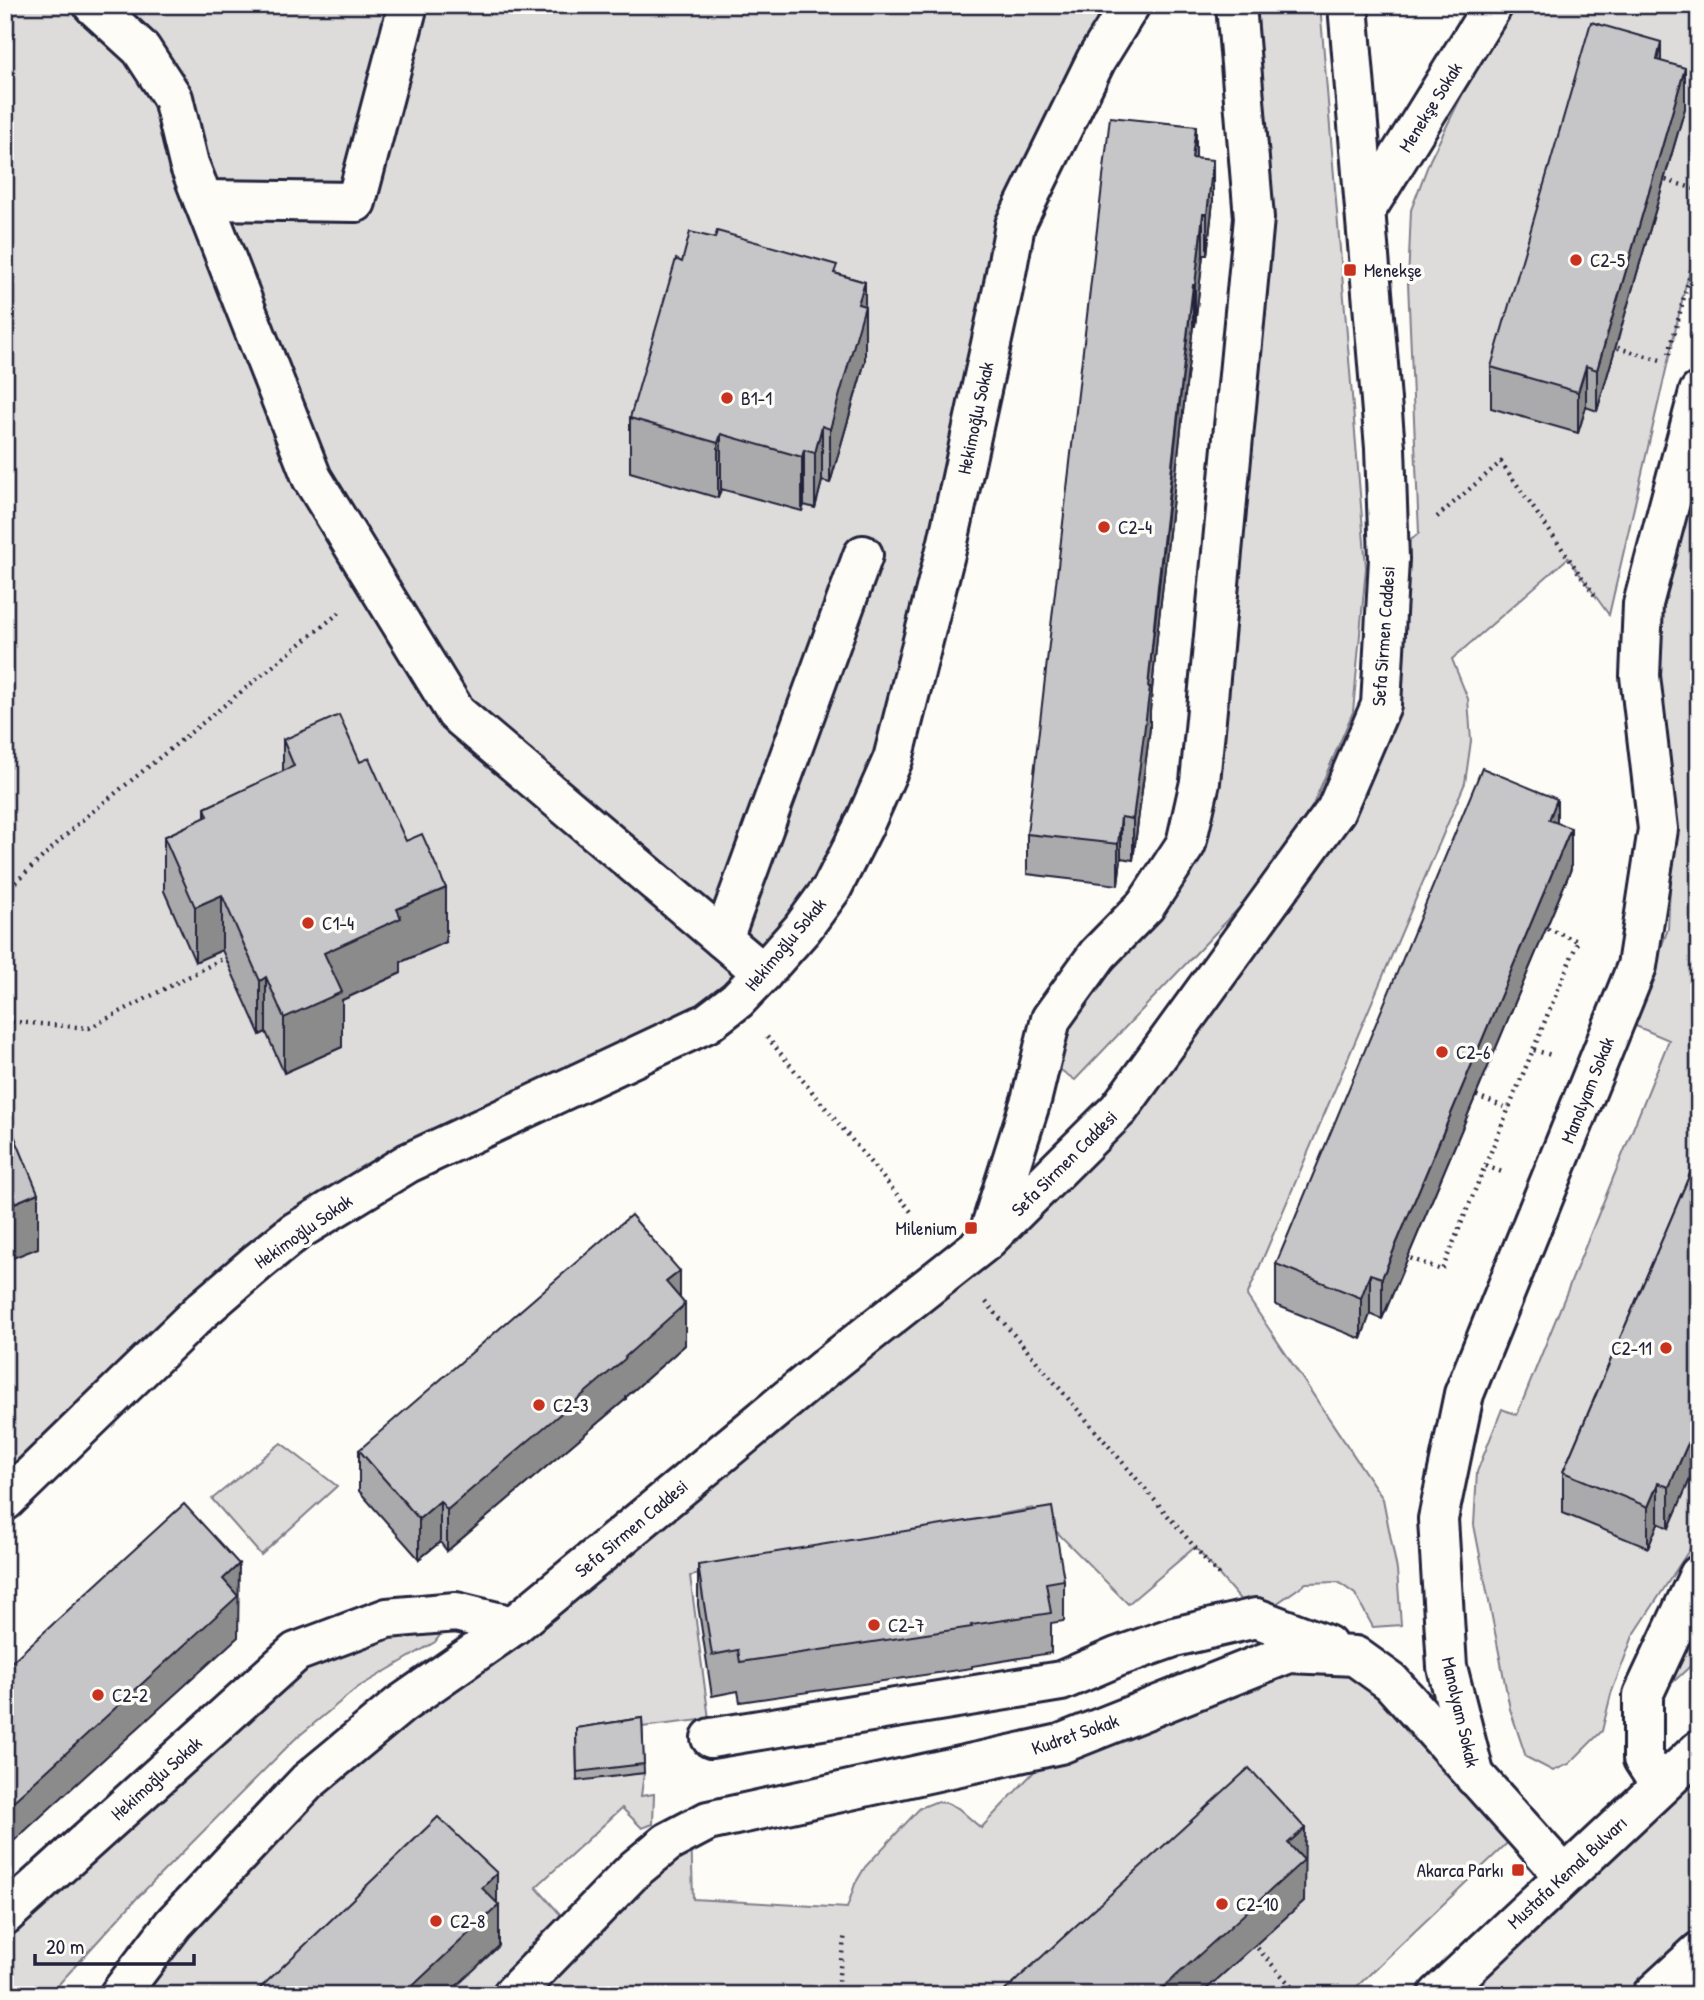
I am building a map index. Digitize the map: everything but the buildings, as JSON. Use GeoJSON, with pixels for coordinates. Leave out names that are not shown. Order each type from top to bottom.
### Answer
{"type":"FeatureCollection","features":[{"type":"Feature","properties":{"kind":"street"},"geometry":{"type":"LineString","coordinates":[[93,5],[141,49],[173,98],[189,164],[312,478],[456,713],[763,973]]}},
{"type":"Feature","properties":{"kind":"street"},"geometry":{"type":"LineString","coordinates":[[203,200],[356,202],[408,5]]}},
{"type":"Feature","properties":{"kind":"street","name":"Hekimoğlu Sokak"},"geometry":{"type":"LineString","coordinates":[[5,1502],[201,1311],[295,1233],[408,1163],[707,1023],[737,1000],[802,929],[832,888],[893,759],[948,542],[1015,225],[1096,60],[1130,5]]}},
{"type":"Feature","properties":{"kind":"street"},"geometry":{"type":"LineString","coordinates":[[986,1241],[1032,1097],[1051,1019],[1098,954],[1146,905],[1186,844],[1200,782],[1254,218],[1236,5]]}},
{"type":"Feature","properties":{"kind":"street","name":"Sefa Sirmen Caddesi"},"geometry":{"type":"LineString","coordinates":[[119,1995],[174,1923],[307,1782],[400,1705],[513,1626],[825,1368],[986,1241],[1119,1109],[1336,810],[1381,705],[1389,559],[1385,448],[1348,5]]}},
{"type":"Feature","properties":{"kind":"street","name":"Menekşe Sokak"},"geometry":{"type":"LineString","coordinates":[[1366,210],[1493,5]]}},
{"type":"Feature","properties":{"kind":"street","name":"Manolyam Sokak"},"geometry":{"type":"LineString","coordinates":[[1475,1777],[1447,1667],[1438,1519],[1464,1394],[1637,966],[1658,829],[1640,676],[1643,604],[1699,392]]}},
{"type":"Feature","properties":{"kind":"street"},"geometry":{"type":"LineString","coordinates":[[723,939],[863,555]]}},
{"type":"Feature","properties":{"kind":"street"},"geometry":{"type":"LineString","coordinates":[[1660,1785],[1643,1759],[1643,1695],[1699,1575]]}},
{"type":"Feature","properties":{"kind":"street","name":"Hekimoğlu Sokak"},"geometry":{"type":"LineString","coordinates":[[5,1915],[296,1652],[387,1618],[456,1612],[513,1626]]}},
{"type":"Feature","properties":{"kind":"street"},"geometry":{"type":"LineString","coordinates":[[711,1738],[1061,1681],[1174,1637],[1256,1618],[1356,1656],[1391,1682],[1564,1875]]}},
{"type":"Feature","properties":{"kind":"street","name":"Kudret Sokak"},"geometry":{"type":"LineString","coordinates":[[512,1995],[634,1870],[668,1842],[708,1821],[1060,1744],[1289,1653],[1356,1656]]}},
{"type":"Feature","properties":{"kind":"street","name":"Mustafa Kemal Bulvarı"},"geometry":{"type":"LineString","coordinates":[[1437,1995],[1699,1751]]}},
{"type":"Feature","properties":{"kind":"street"},"geometry":{"type":"LineString","coordinates":[[1652,1995],[1699,1952]]}},
{"type":"Feature","properties":{"kind":"path"},"geometry":{"type":"LineString","coordinates":[[1652,175],[1699,190]]}},
{"type":"Feature","properties":{"kind":"path"},"geometry":{"type":"LineString","coordinates":[[1608,345],[1668,362]]}},
{"type":"Feature","properties":{"kind":"path"},"geometry":{"type":"LineString","coordinates":[[1389,559],[1501,462],[1602,606]]}},
{"type":"Feature","properties":{"kind":"path"},"geometry":{"type":"LineString","coordinates":[[5,892],[81,821],[377,583]]}},
{"type":"Feature","properties":{"kind":"path"},"geometry":{"type":"LineString","coordinates":[[1403,1256],[1442,1270],[1486,1166],[1578,941],[1542,927]]}},
{"type":"Feature","properties":{"kind":"path"},"geometry":{"type":"LineString","coordinates":[[5,1021],[89,1028],[237,952]]}},
{"type":"Feature","properties":{"kind":"path"},"geometry":{"type":"LineString","coordinates":[[737,1000],[913,1214]]}},
{"type":"Feature","properties":{"kind":"path"},"geometry":{"type":"LineString","coordinates":[[1534,1050],[1554,1056]]}},
{"type":"Feature","properties":{"kind":"path"},"geometry":{"type":"LineString","coordinates":[[1463,1090],[1509,1109]]}},
{"type":"Feature","properties":{"kind":"path"},"geometry":{"type":"LineString","coordinates":[[1486,1166],[1506,1173]]}},
{"type":"Feature","properties":{"kind":"path"},"geometry":{"type":"LineString","coordinates":[[983,1298],[1256,1618]]}},
{"type":"Feature","properties":{"kind":"path"},"geometry":{"type":"LineString","coordinates":[[836,1995],[845,1933]]}},
{"type":"Feature","properties":{"kind":"path"},"geometry":{"type":"LineString","coordinates":[[1244,1934],[1299,1995]]}},
{"type":"Feature","properties":{"kind":"shaded area"},"geometry":{"type":"Polygon","coordinates":[[[5,5],[1130,5],[1015,225],[893,759],[763,973],[383,1178],[5,1502],[5,5]]]}},
{"type":"Feature","properties":{"kind":"shaded area"},"geometry":{"type":"Polygon","coordinates":[[[1236,5],[1320,5],[1366,567],[1353,712],[1312,807],[1241,906],[1075,1080],[1042,1057],[1186,844],[1254,218],[1236,5]]]}},
{"type":"Feature","properties":{"kind":"shaded area"},"geometry":{"type":"Polygon","coordinates":[[[1511,5],[1699,5],[1699,240],[1685,288],[1609,615],[1568,558],[1452,659],[1468,699],[1471,741],[1465,783],[1247,1296],[1383,1499],[1397,1570],[1401,1625],[1373,1627],[1355,1594],[1338,1582],[1306,1583],[1256,1618],[1195,1547],[1128,1604],[1033,1508],[690,1576],[709,1719],[642,1727],[577,1780],[644,1773],[641,1796],[654,1794],[653,1824],[642,1828],[622,1808],[536,1887],[575,1931],[691,1829],[693,1899],[847,1908],[855,1884],[865,1867],[920,1808],[935,1802],[947,1803],[958,1808],[981,1828],[1060,1744],[1289,1653],[1355,1656],[1521,1830],[1348,1995],[120,1995],[307,1782],[1028,1200],[1336,810],[1381,705],[1389,559],[1419,533],[1408,283],[1411,210],[1430,160],[1494,30],[1511,5]]]}},
{"type":"Feature","properties":{"kind":"shaded area"},"geometry":{"type":"Polygon","coordinates":[[[1699,456],[1699,1152],[1689,1175],[1699,1180],[1648,1548],[1658,1523],[1669,1527],[1699,1459],[1699,1535],[1633,1636],[1611,1694],[1602,1731],[1569,1764],[1553,1771],[1526,1757],[1510,1709],[1474,1525],[1477,1472],[1502,1409],[1517,1415],[1669,1040],[1617,1018],[1654,966],[1668,929],[1673,825],[1655,679],[1659,606],[1699,456]]]}},
{"type":"Feature","properties":{"kind":"shaded area"},"geometry":{"type":"Polygon","coordinates":[[[281,1443],[337,1486],[261,1555],[212,1499],[281,1443]]]}},
{"type":"Feature","properties":{"kind":"shaded area"},"geometry":{"type":"Polygon","coordinates":[[[459,1609],[435,1642],[357,1688],[294,1740],[136,1899],[49,1995],[5,1995],[5,1915],[296,1652],[459,1609]]]}},
{"type":"Feature","properties":{"kind":"shaded area"},"geometry":{"type":"Polygon","coordinates":[[[1699,1623],[1699,1658],[1672,1683],[1675,1664],[1699,1623]]]}},
{"type":"Feature","properties":{"kind":"shaded area"},"geometry":{"type":"Polygon","coordinates":[[[1699,1749],[1699,1995],[1438,1995],[1699,1749]]]}},
{"type":"Feature","properties":{"kind":"place","name":"C2-5"},"geometry":{"type":"Point","coordinates":[1576,260]}},
{"type":"Feature","properties":{"kind":"place","name":"Menekşe"},"geometry":{"type":"Point","coordinates":[1350,270]}},
{"type":"Feature","properties":{"kind":"place","name":"B1-1"},"geometry":{"type":"Point","coordinates":[727,398]}},
{"type":"Feature","properties":{"kind":"place","name":"C2-4"},"geometry":{"type":"Point","coordinates":[1104,527]}},
{"type":"Feature","properties":{"kind":"place","name":"C1-4"},"geometry":{"type":"Point","coordinates":[308,923]}},
{"type":"Feature","properties":{"kind":"place","name":"C2-6"},"geometry":{"type":"Point","coordinates":[1442,1052]}},
{"type":"Feature","properties":{"kind":"place","name":"Milenium"},"geometry":{"type":"Point","coordinates":[971,1228]}},
{"type":"Feature","properties":{"kind":"place","name":"C2-11"},"geometry":{"type":"Point","coordinates":[1666,1348]}},
{"type":"Feature","properties":{"kind":"place","name":"C2-3"},"geometry":{"type":"Point","coordinates":[539,1405]}},
{"type":"Feature","properties":{"kind":"place","name":"C2-7"},"geometry":{"type":"Point","coordinates":[874,1625]}},
{"type":"Feature","properties":{"kind":"place","name":"C2-2"},"geometry":{"type":"Point","coordinates":[98,1695]}},
{"type":"Feature","properties":{"kind":"place","name":"Akarca Parkı"},"geometry":{"type":"Point","coordinates":[1518,1870]}},
{"type":"Feature","properties":{"kind":"place","name":"C2-10"},"geometry":{"type":"Point","coordinates":[1222,1904]}},
{"type":"Feature","properties":{"kind":"place","name":"C2-8"},"geometry":{"type":"Point","coordinates":[436,1921]}}]}
